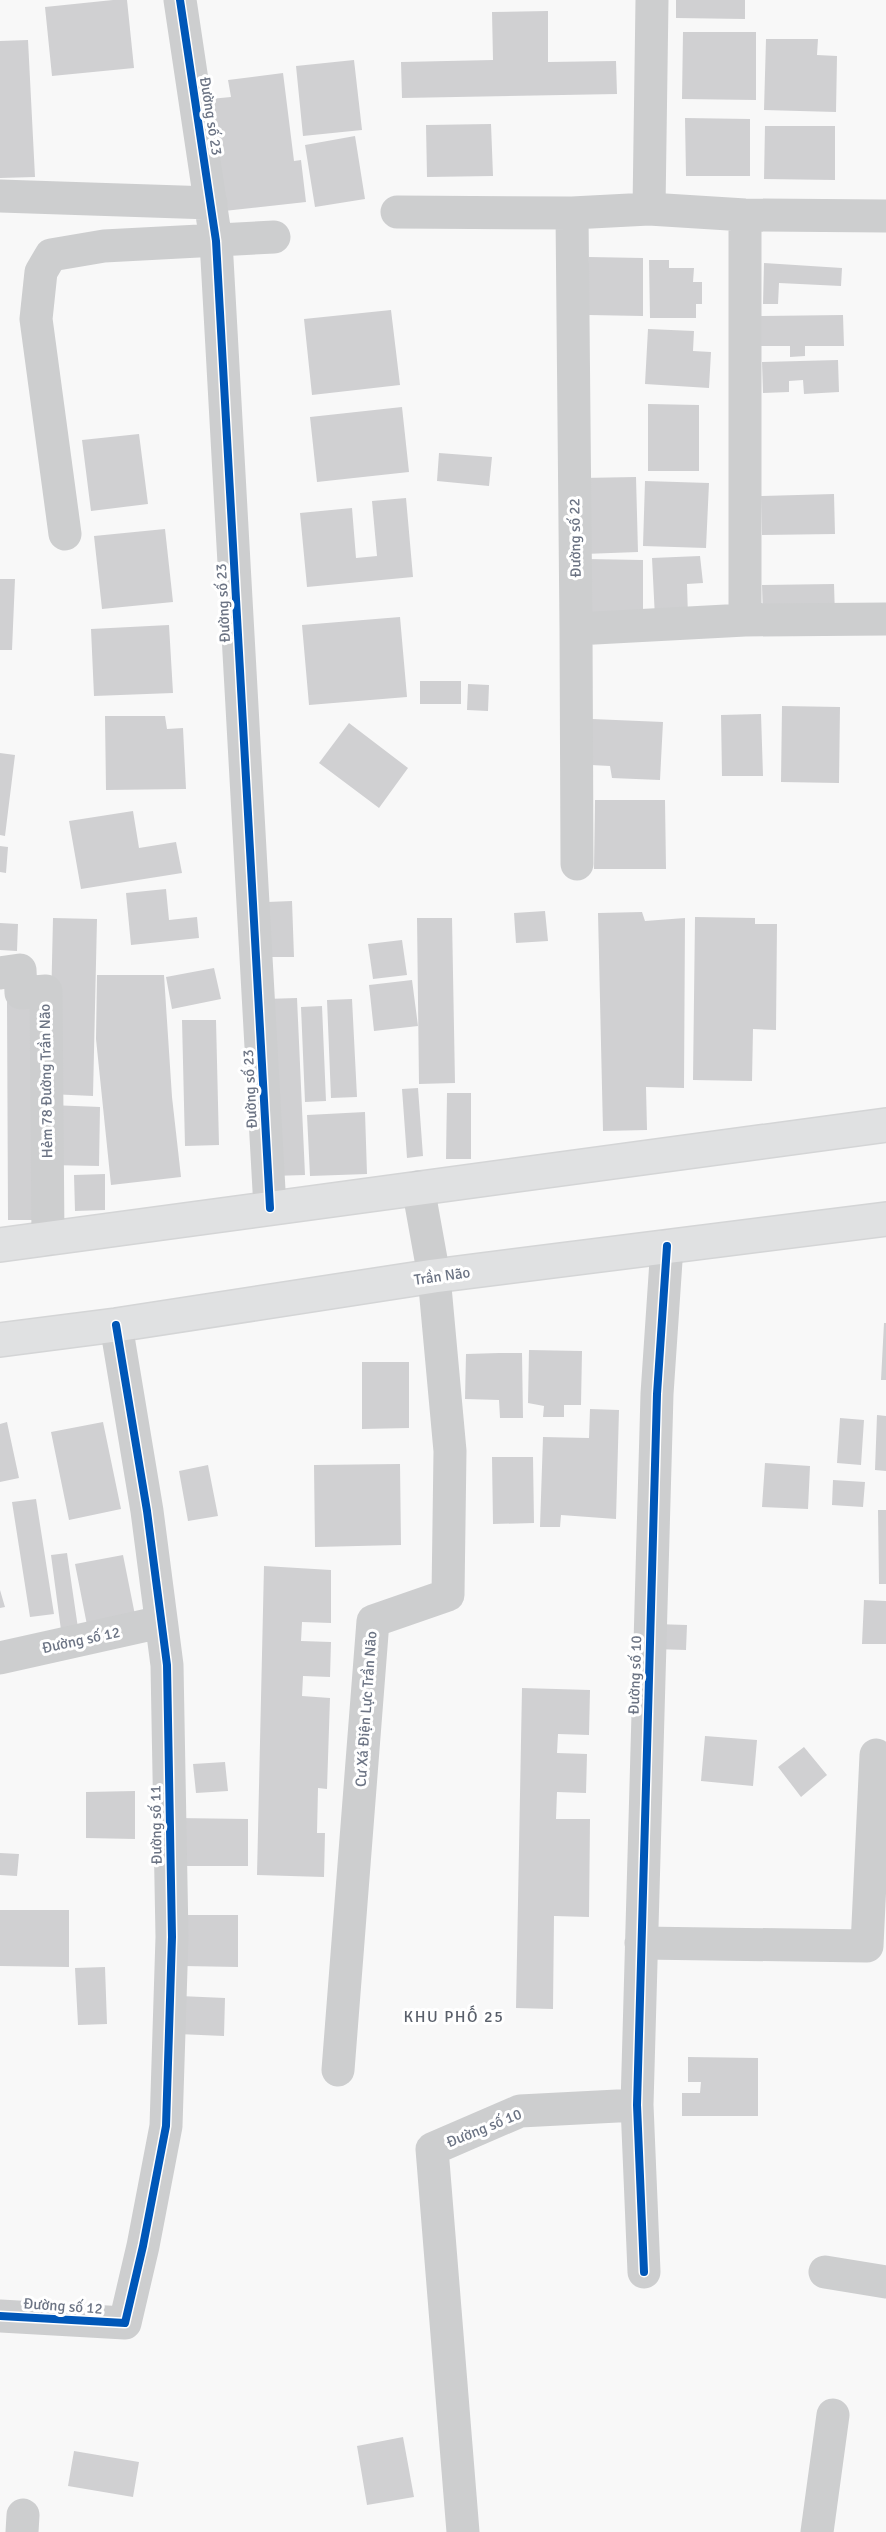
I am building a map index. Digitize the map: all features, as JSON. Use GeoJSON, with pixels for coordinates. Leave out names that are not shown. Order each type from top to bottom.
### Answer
{"type":"FeatureCollection","features":[{"type":"Feature","properties":{"kind":"main road"},"geometry":{"type":"LineString","coordinates":[[0,1245],[886,1125]]}},
{"type":"Feature","properties":{"kind":"main road","name":"Trần Não"},"geometry":{"type":"LineString","coordinates":[[0,1340],[116,1325],[434,1276],[886,1219]]}},
{"type":"Feature","properties":{"kind":"street","name":"Đường số 23"},"geometry":{"type":"LineString","coordinates":[[180,0],[216,241],[270,1208]]}},
{"type":"Feature","properties":{"kind":"street"},"geometry":{"type":"LineString","coordinates":[[649,209],[652,0]]}},
{"type":"Feature","properties":{"kind":"street"},"geometry":{"type":"LineString","coordinates":[[0,196],[211,203]]}},
{"type":"Feature","properties":{"kind":"street"},"geometry":{"type":"LineString","coordinates":[[397,212],[572,213],[649,209],[745,215],[886,216]]}},
{"type":"Feature","properties":{"kind":"street","name":"Đường số 22"},"geometry":{"type":"LineString","coordinates":[[572,213],[577,864]]}},
{"type":"Feature","properties":{"kind":"street"},"geometry":{"type":"LineString","coordinates":[[745,215],[745,620]]}},
{"type":"Feature","properties":{"kind":"street"},"geometry":{"type":"LineString","coordinates":[[65,534],[36,319],[41,272],[51,255],[74,249],[146,242],[274,237]]}},
{"type":"Feature","properties":{"kind":"street"},"geometry":{"type":"LineString","coordinates":[[576,629],[745,620],[886,619]]}},
{"type":"Feature","properties":{"kind":"street","name":"Hẻm 78 Đường Trần Não"},"geometry":{"type":"LineString","coordinates":[[0,973],[20,970],[21,993],[46,991],[48,1239]]}},
{"type":"Feature","properties":{"kind":"street","name":"Cư Xá Điện Lực Trần Não"},"geometry":{"type":"LineString","coordinates":[[338,2070],[373,1621],[448,1595],[450,1451],[434,1276],[418,1187]]}},
{"type":"Feature","properties":{"kind":"street","name":"Đường số 10"},"geometry":{"type":"LineString","coordinates":[[463,2532],[432,2149],[520,2111],[637,2105],[657,1394],[667,1246]]}},
{"type":"Feature","properties":{"kind":"street","name":"Đường số 11"},"geometry":{"type":"LineString","coordinates":[[116,1325],[147,1511],[167,1665],[172,1937],[169,2071],[165,2126],[143,2246],[125,2323]]}},
{"type":"Feature","properties":{"kind":"street","name":"Đường số 12"},"geometry":{"type":"LineString","coordinates":[[0,1658],[161,1622]]}},
{"type":"Feature","properties":{"kind":"street"},"geometry":{"type":"LineString","coordinates":[[641,1943],[867,1946],[876,1755]]}},
{"type":"Feature","properties":{"kind":"street"},"geometry":{"type":"LineString","coordinates":[[637,2105],[644,2271]]}},
{"type":"Feature","properties":{"kind":"street"},"geometry":{"type":"LineString","coordinates":[[825,2272],[886,2282]]}},
{"type":"Feature","properties":{"kind":"street","name":"Đường số 12"},"geometry":{"type":"LineString","coordinates":[[0,2316],[125,2323]]}},
{"type":"Feature","properties":{"kind":"street"},"geometry":{"type":"LineString","coordinates":[[817,2532],[833,2415]]}},
{"type":"Feature","properties":{"kind":"building"},"geometry":{"type":"Polygon","coordinates":[[[127,0],[134,68],[52,76],[45,7],[127,0]]]}},
{"type":"Feature","properties":{"kind":"building"},"geometry":{"type":"Polygon","coordinates":[[[676,0],[745,0],[745,19],[676,18],[676,0]]]}},
{"type":"Feature","properties":{"kind":"building"},"geometry":{"type":"Polygon","coordinates":[[[548,11],[548,62],[616,61],[617,94],[402,98],[401,62],[493,60],[492,12],[548,11]]]}},
{"type":"Feature","properties":{"kind":"building"},"geometry":{"type":"Polygon","coordinates":[[[683,32],[756,32],[756,100],[682,99],[683,32]]]}},
{"type":"Feature","properties":{"kind":"building"},"geometry":{"type":"Polygon","coordinates":[[[766,39],[818,39],[817,55],[837,56],[836,112],[764,110],[766,39]]]}},
{"type":"Feature","properties":{"kind":"building"},"geometry":{"type":"Polygon","coordinates":[[[28,40],[35,177],[0,178],[0,41],[28,40]]]}},
{"type":"Feature","properties":{"kind":"building"},"geometry":{"type":"Polygon","coordinates":[[[354,60],[362,130],[303,136],[296,66],[354,60]]]}},
{"type":"Feature","properties":{"kind":"building"},"geometry":{"type":"Polygon","coordinates":[[[283,73],[294,161],[301,160],[306,202],[224,211],[210,99],[231,97],[228,80],[283,73]]]}},
{"type":"Feature","properties":{"kind":"building"},"geometry":{"type":"Polygon","coordinates":[[[685,118],[750,119],[750,176],[686,176],[685,118]]]}},
{"type":"Feature","properties":{"kind":"building"},"geometry":{"type":"Polygon","coordinates":[[[491,124],[493,176],[427,177],[426,125],[491,124]]]}},
{"type":"Feature","properties":{"kind":"building"},"geometry":{"type":"Polygon","coordinates":[[[765,126],[835,126],[835,180],[764,179],[765,126]]]}},
{"type":"Feature","properties":{"kind":"building"},"geometry":{"type":"Polygon","coordinates":[[[355,136],[365,199],[315,207],[305,145],[355,136]]]}},
{"type":"Feature","properties":{"kind":"building"},"geometry":{"type":"Polygon","coordinates":[[[589,257],[643,258],[643,316],[589,315],[589,257]]]}},
{"type":"Feature","properties":{"kind":"building"},"geometry":{"type":"Polygon","coordinates":[[[649,260],[669,260],[669,268],[694,268],[693,282],[702,282],[702,304],[696,304],[696,318],[650,318],[649,260]]]}},
{"type":"Feature","properties":{"kind":"building"},"geometry":{"type":"Polygon","coordinates":[[[764,263],[842,268],[841,286],[779,283],[778,304],[763,304],[764,263]]]}},
{"type":"Feature","properties":{"kind":"building"},"geometry":{"type":"Polygon","coordinates":[[[391,310],[400,385],[312,395],[304,319],[391,310]]]}},
{"type":"Feature","properties":{"kind":"building"},"geometry":{"type":"Polygon","coordinates":[[[843,315],[844,346],[805,346],[805,356],[790,357],[790,346],[761,346],[761,316],[843,315]]]}},
{"type":"Feature","properties":{"kind":"building"},"geometry":{"type":"Polygon","coordinates":[[[648,329],[694,331],[693,351],[711,352],[709,388],[645,384],[648,329]]]}},
{"type":"Feature","properties":{"kind":"building"},"geometry":{"type":"Polygon","coordinates":[[[838,360],[839,392],[804,394],[803,380],[789,381],[789,392],[763,393],[762,362],[838,360]]]}},
{"type":"Feature","properties":{"kind":"building"},"geometry":{"type":"Polygon","coordinates":[[[648,404],[699,405],[699,471],[648,471],[648,404]]]}},
{"type":"Feature","properties":{"kind":"building"},"geometry":{"type":"Polygon","coordinates":[[[402,407],[409,472],[317,482],[310,417],[402,407]]]}},
{"type":"Feature","properties":{"kind":"building"},"geometry":{"type":"Polygon","coordinates":[[[139,434],[148,504],[91,511],[82,440],[139,434]]]}},
{"type":"Feature","properties":{"kind":"building"},"geometry":{"type":"Polygon","coordinates":[[[439,453],[492,457],[489,486],[437,481],[439,453]]]}},
{"type":"Feature","properties":{"kind":"building"},"geometry":{"type":"Polygon","coordinates":[[[636,477],[638,552],[584,554],[582,478],[636,477]]]}},
{"type":"Feature","properties":{"kind":"building"},"geometry":{"type":"Polygon","coordinates":[[[645,481],[709,483],[706,548],[643,546],[645,481]]]}},
{"type":"Feature","properties":{"kind":"building"},"geometry":{"type":"Polygon","coordinates":[[[834,494],[835,534],[762,535],[761,496],[834,494]]]}},
{"type":"Feature","properties":{"kind":"building"},"geometry":{"type":"Polygon","coordinates":[[[406,498],[413,577],[307,587],[300,513],[352,508],[356,558],[377,556],[372,501],[406,498]]]}},
{"type":"Feature","properties":{"kind":"building"},"geometry":{"type":"Polygon","coordinates":[[[165,529],[173,602],[102,609],[94,536],[165,529]]]}},
{"type":"Feature","properties":{"kind":"building"},"geometry":{"type":"Polygon","coordinates":[[[700,556],[703,583],[687,584],[688,617],[655,618],[652,558],[700,556]]]}},
{"type":"Feature","properties":{"kind":"building"},"geometry":{"type":"Polygon","coordinates":[[[586,559],[643,560],[643,620],[585,612],[586,559]]]}},
{"type":"Feature","properties":{"kind":"building"},"geometry":{"type":"Polygon","coordinates":[[[0,579],[15,579],[12,650],[0,650],[0,579]]]}},
{"type":"Feature","properties":{"kind":"building"},"geometry":{"type":"Polygon","coordinates":[[[834,584],[835,616],[763,618],[762,585],[834,584]]]}},
{"type":"Feature","properties":{"kind":"building"},"geometry":{"type":"Polygon","coordinates":[[[400,617],[407,697],[309,705],[302,625],[400,617]]]}},
{"type":"Feature","properties":{"kind":"building"},"geometry":{"type":"Polygon","coordinates":[[[169,625],[173,693],[94,696],[91,629],[169,625]]]}},
{"type":"Feature","properties":{"kind":"building"},"geometry":{"type":"Polygon","coordinates":[[[420,681],[461,681],[461,704],[420,704],[420,681]]]}},
{"type":"Feature","properties":{"kind":"building"},"geometry":{"type":"Polygon","coordinates":[[[468,684],[489,685],[488,711],[467,710],[468,684]]]}},
{"type":"Feature","properties":{"kind":"building"},"geometry":{"type":"Polygon","coordinates":[[[782,706],[840,707],[839,783],[781,782],[782,706]]]}},
{"type":"Feature","properties":{"kind":"building"},"geometry":{"type":"Polygon","coordinates":[[[761,714],[763,776],[722,776],[721,715],[761,714]]]}},
{"type":"Feature","properties":{"kind":"building"},"geometry":{"type":"Polygon","coordinates":[[[105,716],[165,716],[167,729],[183,728],[186,789],[106,790],[105,716]]]}},
{"type":"Feature","properties":{"kind":"building"},"geometry":{"type":"Polygon","coordinates":[[[592,719],[663,722],[660,780],[612,778],[610,766],[591,765],[592,719]]]}},
{"type":"Feature","properties":{"kind":"building"},"geometry":{"type":"Polygon","coordinates":[[[349,723],[408,768],[379,808],[319,763],[349,723]]]}},
{"type":"Feature","properties":{"kind":"building"},"geometry":{"type":"Polygon","coordinates":[[[0,753],[15,755],[5,836],[0,835],[0,753]]]}},
{"type":"Feature","properties":{"kind":"building"},"geometry":{"type":"Polygon","coordinates":[[[595,800],[665,800],[666,869],[594,869],[595,800]]]}},
{"type":"Feature","properties":{"kind":"building"},"geometry":{"type":"Polygon","coordinates":[[[133,811],[139,848],[176,842],[182,873],[81,889],[69,821],[133,811]]]}},
{"type":"Feature","properties":{"kind":"building"},"geometry":{"type":"Polygon","coordinates":[[[0,846],[8,847],[6,873],[0,872],[0,846]]]}},
{"type":"Feature","properties":{"kind":"building"},"geometry":{"type":"Polygon","coordinates":[[[166,889],[169,920],[197,917],[199,938],[131,945],[126,893],[166,889]]]}},
{"type":"Feature","properties":{"kind":"building"},"geometry":{"type":"Polygon","coordinates":[[[292,901],[294,957],[268,957],[267,902],[292,901]]]}},
{"type":"Feature","properties":{"kind":"building"},"geometry":{"type":"Polygon","coordinates":[[[545,911],[548,941],[516,943],[514,913],[545,911]]]}},
{"type":"Feature","properties":{"kind":"building"},"geometry":{"type":"Polygon","coordinates":[[[642,912],[645,921],[685,918],[684,1088],[646,1087],[647,1130],[603,1131],[598,913],[642,912]]]}},
{"type":"Feature","properties":{"kind":"building"},"geometry":{"type":"Polygon","coordinates":[[[695,917],[755,918],[755,924],[777,924],[776,1030],[753,1029],[752,1081],[693,1080],[695,917]]]}},
{"type":"Feature","properties":{"kind":"building"},"geometry":{"type":"Polygon","coordinates":[[[53,918],[97,919],[93,1096],[49,1094],[53,918]]]}},
{"type":"Feature","properties":{"kind":"building"},"geometry":{"type":"Polygon","coordinates":[[[417,918],[452,918],[455,1083],[419,1084],[417,918]]]}},
{"type":"Feature","properties":{"kind":"building"},"geometry":{"type":"Polygon","coordinates":[[[0,923],[18,924],[17,951],[0,950],[0,923]]]}},
{"type":"Feature","properties":{"kind":"building"},"geometry":{"type":"Polygon","coordinates":[[[402,940],[407,975],[373,979],[368,944],[402,940]]]}},
{"type":"Feature","properties":{"kind":"building"},"geometry":{"type":"Polygon","coordinates":[[[214,968],[221,999],[172,1009],[166,977],[214,968]]]}},
{"type":"Feature","properties":{"kind":"building"},"geometry":{"type":"Polygon","coordinates":[[[97,975],[164,975],[172,1097],[181,1177],[111,1185],[96,1039],[97,975]]]}},
{"type":"Feature","properties":{"kind":"building"},"geometry":{"type":"Polygon","coordinates":[[[412,980],[418,1026],[374,1031],[369,985],[412,980]]]}},
{"type":"Feature","properties":{"kind":"building"},"geometry":{"type":"Polygon","coordinates":[[[297,998],[305,1175],[272,1176],[265,999],[297,998]]]}},
{"type":"Feature","properties":{"kind":"building"},"geometry":{"type":"Polygon","coordinates":[[[352,999],[357,1097],[331,1098],[327,1000],[352,999]]]}},
{"type":"Feature","properties":{"kind":"building"},"geometry":{"type":"Polygon","coordinates":[[[7,1002],[34,1002],[35,1220],[8,1220],[7,1002]]]}},
{"type":"Feature","properties":{"kind":"building"},"geometry":{"type":"Polygon","coordinates":[[[322,1006],[326,1101],[305,1102],[301,1007],[322,1006]]]}},
{"type":"Feature","properties":{"kind":"building"},"geometry":{"type":"Polygon","coordinates":[[[182,1020],[216,1020],[219,1145],[185,1146],[182,1020]]]}},
{"type":"Feature","properties":{"kind":"building"},"geometry":{"type":"Polygon","coordinates":[[[418,1088],[423,1156],[407,1158],[402,1089],[418,1088]]]}},
{"type":"Feature","properties":{"kind":"building"},"geometry":{"type":"Polygon","coordinates":[[[447,1093],[471,1093],[471,1159],[446,1159],[447,1093]]]}},
{"type":"Feature","properties":{"kind":"building"},"geometry":{"type":"Polygon","coordinates":[[[50,1105],[100,1107],[99,1166],[48,1165],[50,1105]]]}},
{"type":"Feature","properties":{"kind":"building"},"geometry":{"type":"Polygon","coordinates":[[[365,1112],[367,1174],[310,1176],[307,1115],[365,1112]]]}},
{"type":"Feature","properties":{"kind":"building"},"geometry":{"type":"Polygon","coordinates":[[[105,1174],[105,1210],[75,1211],[74,1175],[105,1174]]]}},
{"type":"Feature","properties":{"kind":"building"},"geometry":{"type":"Polygon","coordinates":[[[884,1323],[886,1323],[886,1380],[881,1380],[884,1323]]]}},
{"type":"Feature","properties":{"kind":"building"},"geometry":{"type":"Polygon","coordinates":[[[529,1350],[582,1351],[581,1405],[564,1405],[564,1417],[543,1417],[544,1406],[528,1403],[529,1350]]]}},
{"type":"Feature","properties":{"kind":"building"},"geometry":{"type":"Polygon","coordinates":[[[522,1353],[523,1418],[500,1418],[499,1400],[465,1399],[466,1354],[522,1353]]]}},
{"type":"Feature","properties":{"kind":"building"},"geometry":{"type":"Polygon","coordinates":[[[362,1362],[409,1362],[409,1428],[362,1429],[362,1362]]]}},
{"type":"Feature","properties":{"kind":"building"},"geometry":{"type":"Polygon","coordinates":[[[590,1409],[619,1410],[616,1519],[561,1515],[560,1527],[540,1527],[543,1437],[589,1438],[590,1409]]]}},
{"type":"Feature","properties":{"kind":"building"},"geometry":{"type":"Polygon","coordinates":[[[877,1415],[886,1416],[886,1471],[875,1470],[877,1415]]]}},
{"type":"Feature","properties":{"kind":"building"},"geometry":{"type":"Polygon","coordinates":[[[840,1418],[864,1420],[861,1465],[837,1463],[840,1418]]]}},
{"type":"Feature","properties":{"kind":"building"},"geometry":{"type":"Polygon","coordinates":[[[7,1422],[19,1478],[0,1482],[0,1424],[7,1422]]]}},
{"type":"Feature","properties":{"kind":"building"},"geometry":{"type":"Polygon","coordinates":[[[103,1422],[121,1509],[69,1520],[51,1432],[103,1422]]]}},
{"type":"Feature","properties":{"kind":"building"},"geometry":{"type":"Polygon","coordinates":[[[492,1457],[533,1457],[534,1523],[493,1524],[492,1457]]]}},
{"type":"Feature","properties":{"kind":"building"},"geometry":{"type":"Polygon","coordinates":[[[765,1463],[810,1466],[808,1509],[762,1507],[765,1463]]]}},
{"type":"Feature","properties":{"kind":"building"},"geometry":{"type":"Polygon","coordinates":[[[400,1464],[401,1545],[315,1547],[314,1465],[400,1464]]]}},
{"type":"Feature","properties":{"kind":"building"},"geometry":{"type":"Polygon","coordinates":[[[208,1465],[218,1516],[188,1521],[179,1471],[208,1465]]]}},
{"type":"Feature","properties":{"kind":"building"},"geometry":{"type":"Polygon","coordinates":[[[833,1480],[865,1482],[863,1507],[832,1505],[833,1480]]]}},
{"type":"Feature","properties":{"kind":"building"},"geometry":{"type":"Polygon","coordinates":[[[36,1499],[54,1614],[30,1617],[12,1502],[36,1499]]]}},
{"type":"Feature","properties":{"kind":"building"},"geometry":{"type":"Polygon","coordinates":[[[878,1510],[886,1510],[886,1584],[879,1584],[878,1510]]]}},
{"type":"Feature","properties":{"kind":"building"},"geometry":{"type":"Polygon","coordinates":[[[67,1553],[78,1628],[61,1630],[51,1555],[67,1553]]]}},
{"type":"Feature","properties":{"kind":"building"},"geometry":{"type":"Polygon","coordinates":[[[123,1555],[135,1615],[87,1625],[75,1564],[123,1555]]]}},
{"type":"Feature","properties":{"kind":"building"},"geometry":{"type":"Polygon","coordinates":[[[264,1566],[331,1570],[331,1623],[302,1622],[301,1641],[331,1642],[330,1677],[303,1676],[302,1696],[330,1698],[327,1789],[318,1788],[317,1833],[325,1833],[324,1877],[257,1875],[264,1566]]]}},
{"type":"Feature","properties":{"kind":"building"},"geometry":{"type":"Polygon","coordinates":[[[0,1590],[5,1607],[0,1608],[0,1590]]]}},
{"type":"Feature","properties":{"kind":"building"},"geometry":{"type":"Polygon","coordinates":[[[864,1600],[886,1601],[886,1644],[862,1644],[864,1600]]]}},
{"type":"Feature","properties":{"kind":"building"},"geometry":{"type":"Polygon","coordinates":[[[655,1624],[687,1625],[686,1650],[654,1649],[655,1624]]]}},
{"type":"Feature","properties":{"kind":"building"},"geometry":{"type":"Polygon","coordinates":[[[522,1688],[590,1690],[589,1735],[558,1734],[557,1753],[587,1754],[586,1793],[557,1792],[556,1819],[590,1819],[589,1917],[554,1916],[553,2009],[516,2008],[522,1688]]]}},
{"type":"Feature","properties":{"kind":"building"},"geometry":{"type":"Polygon","coordinates":[[[705,1736],[757,1740],[753,1786],[701,1781],[705,1736]]]}},
{"type":"Feature","properties":{"kind":"building"},"geometry":{"type":"Polygon","coordinates":[[[804,1747],[827,1775],[801,1797],[778,1767],[804,1747]]]}},
{"type":"Feature","properties":{"kind":"building"},"geometry":{"type":"Polygon","coordinates":[[[225,1762],[228,1791],[196,1793],[193,1764],[225,1762]]]}},
{"type":"Feature","properties":{"kind":"building"},"geometry":{"type":"Polygon","coordinates":[[[135,1791],[135,1839],[86,1838],[86,1792],[135,1791]]]}},
{"type":"Feature","properties":{"kind":"building"},"geometry":{"type":"Polygon","coordinates":[[[176,1818],[248,1819],[248,1866],[176,1866],[176,1818]]]}},
{"type":"Feature","properties":{"kind":"building"},"geometry":{"type":"Polygon","coordinates":[[[0,1853],[19,1854],[17,1876],[0,1875],[0,1853]]]}},
{"type":"Feature","properties":{"kind":"building"},"geometry":{"type":"Polygon","coordinates":[[[0,1910],[69,1910],[69,1967],[0,1966],[0,1910]]]}},
{"type":"Feature","properties":{"kind":"building"},"geometry":{"type":"Polygon","coordinates":[[[184,1915],[238,1915],[238,1967],[183,1966],[184,1915]]]}},
{"type":"Feature","properties":{"kind":"building"},"geometry":{"type":"Polygon","coordinates":[[[105,1967],[107,2024],[78,2025],[75,1968],[105,1967]]]}},
{"type":"Feature","properties":{"kind":"building"},"geometry":{"type":"Polygon","coordinates":[[[180,1996],[225,1998],[224,2036],[178,2034],[180,1996]]]}},
{"type":"Feature","properties":{"kind":"building"},"geometry":{"type":"Polygon","coordinates":[[[688,2057],[758,2058],[758,2116],[682,2116],[682,2093],[700,2093],[701,2082],[688,2082],[688,2057]]]}},
{"type":"Feature","properties":{"kind":"building"},"geometry":{"type":"Polygon","coordinates":[[[403,2437],[414,2497],[367,2505],[357,2446],[403,2437]]]}},
{"type":"Feature","properties":{"kind":"building"},"geometry":{"type":"Polygon","coordinates":[[[74,2451],[139,2462],[133,2497],[68,2486],[74,2451]]]}},
{"type":"Feature","properties":{"kind":"cycle path"},"geometry":{"type":"LineString","coordinates":[[180,0],[216,241],[270,1208]]}},
{"type":"Feature","properties":{"kind":"cycle path"},"geometry":{"type":"LineString","coordinates":[[644,2272],[637,2105],[657,1394],[667,1246]]}},
{"type":"Feature","properties":{"kind":"cycle path"},"geometry":{"type":"LineString","coordinates":[[0,2316],[125,2323],[143,2246],[166,2126],[172,1937],[167,1665],[147,1511],[116,1325]]}},
{"type":"Feature","properties":{"kind":"district","name":"KHU PHỐ 25"},"geometry":{"type":"Point","coordinates":[454,2017]}}]}
